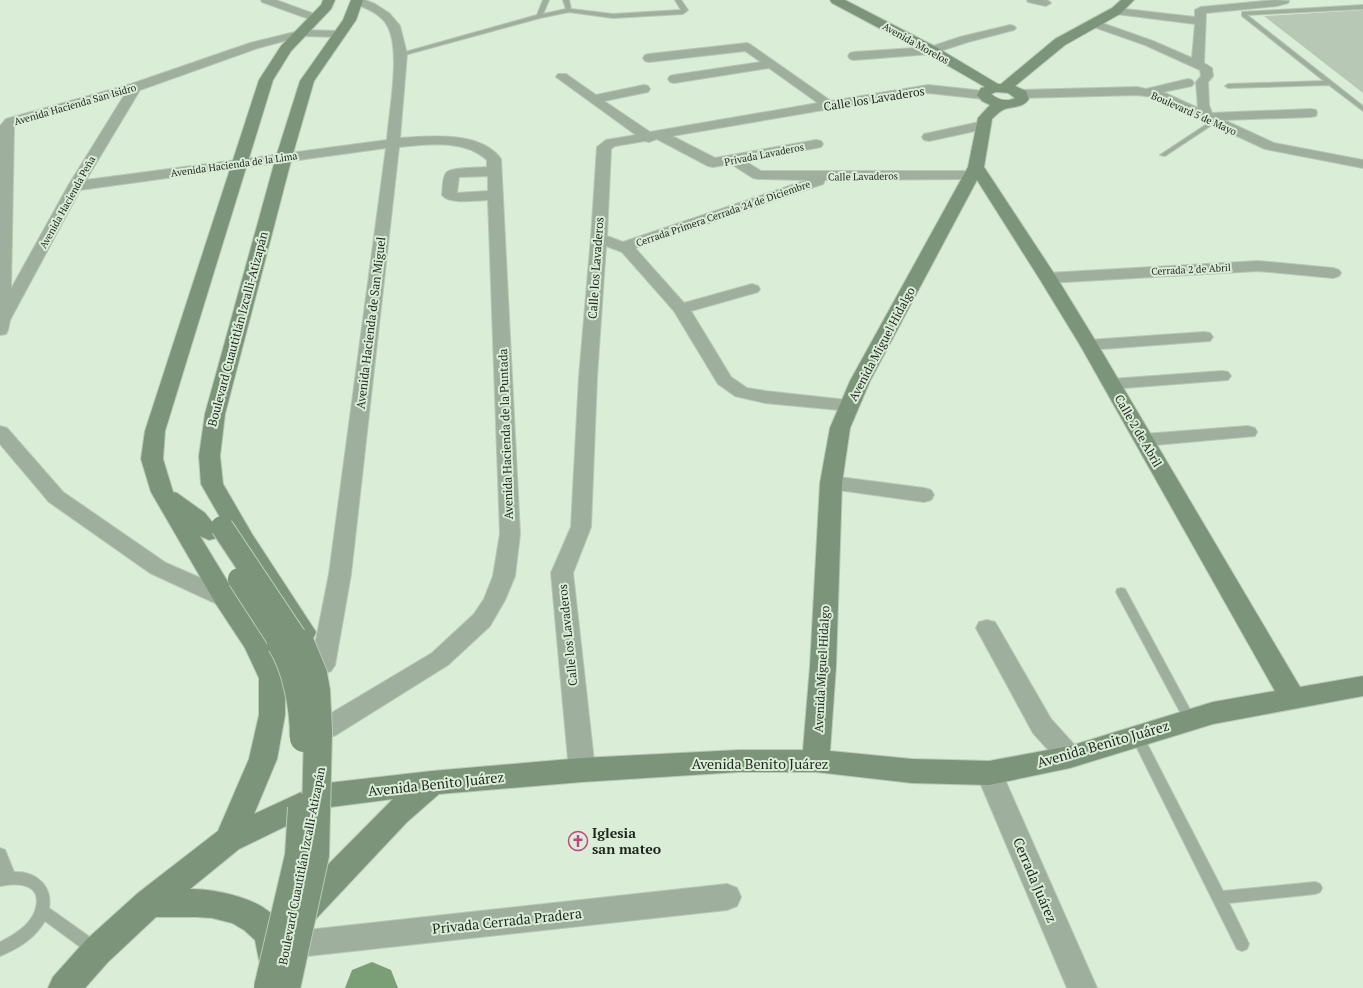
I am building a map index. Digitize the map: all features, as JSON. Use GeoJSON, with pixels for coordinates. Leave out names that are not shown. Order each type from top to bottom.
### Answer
{"type":"FeatureCollection","features":[{"type":"Feature","properties":{"kind":"main road"},"geometry":{"type":"LineString","coordinates":[[64,988],[97,951],[149,903],[228,840],[263,759],[272,715],[272,678],[255,644],[225,598],[162,492],[152,459],[155,431],[266,80],[286,49],[303,33],[327,6],[329,0]]}},
{"type":"Feature","properties":{"kind":"main road","name":"Avenida Morelos"},"geometry":{"type":"LineString","coordinates":[[836,0],[990,84],[1002,95]]}},
{"type":"Feature","properties":{"kind":"main road","name":"Boulevard Cuautitlán Izcalli-Atizapán"},"geometry":{"type":"LineString","coordinates":[[277,985],[291,933],[319,796],[327,728],[329,695],[324,665],[283,599],[244,542],[211,483],[211,435],[215,414],[284,157],[307,81],[313,69],[351,17],[357,1]]}},
{"type":"Feature","properties":{"kind":"main road","name":"Avenida Miguel Hidalgo"},"geometry":{"type":"LineString","coordinates":[[816,761],[823,666],[831,483],[840,428],[860,381],[976,176],[985,118],[1002,95],[1038,59],[1060,42],[1095,24],[1122,3]]}},
{"type":"Feature","properties":{"kind":"main road","name":"Calle 2 de Abril"},"geometry":{"type":"LineString","coordinates":[[976,176],[1048,278],[1089,345],[1293,699]]}},
{"type":"Feature","properties":{"kind":"main road"},"geometry":{"type":"LineString","coordinates":[[211,483],[217,516],[216,530]]}},
{"type":"Feature","properties":{"kind":"main road"},"geometry":{"type":"LineString","coordinates":[[162,492],[216,530],[287,653],[295,675],[304,726],[299,856],[277,985]]}},
{"type":"Feature","properties":{"kind":"main road","name":"Avenida Benito Juárez"},"geometry":{"type":"LineString","coordinates":[[228,840],[319,796],[432,783],[582,770],[739,761],[816,761],[912,771],[989,773],[1070,757],[1213,713],[1363,686]]}},
{"type":"Feature","properties":{"kind":"main road"},"geometry":{"type":"LineString","coordinates":[[291,933],[397,812],[432,783]]}},
{"type":"Feature","properties":{"kind":"main road"},"geometry":{"type":"LineString","coordinates":[[149,903],[181,902],[227,906],[249,916],[267,931],[277,985]]}},
{"type":"Feature","properties":{"kind":"street"},"geometry":{"type":"LineString","coordinates":[[266,0],[316,18]]}},
{"type":"Feature","properties":{"kind":"street"},"geometry":{"type":"LineString","coordinates":[[1032,0],[1046,3]]}},
{"type":"Feature","properties":{"kind":"street"},"geometry":{"type":"LineString","coordinates":[[1198,64],[1202,9],[1227,3],[1277,3],[1284,2],[1284,0]]}},
{"type":"Feature","properties":{"kind":"street","name":"Avenida Hacienda de San Miguel"},"geometry":{"type":"LineString","coordinates":[[324,665],[340,574],[393,144],[401,54],[394,26],[385,15],[371,6],[357,1]]}},
{"type":"Feature","properties":{"kind":"street"},"geometry":{"type":"LineString","coordinates":[[1122,3],[1200,21]]}},
{"type":"Feature","properties":{"kind":"street"},"geometry":{"type":"LineString","coordinates":[[1095,24],[1149,42],[1206,68],[1207,76],[1202,82],[1203,105],[1211,119],[1311,113]]}},
{"type":"Feature","properties":{"kind":"street"},"geometry":{"type":"LineString","coordinates":[[854,56],[930,50],[964,39],[1010,28]]}},
{"type":"Feature","properties":{"kind":"street","name":"Avenida Hacienda San Isidro"},"geometry":{"type":"LineString","coordinates":[[1,325],[7,126],[16,120],[136,87],[254,45],[303,33],[340,34]]}},
{"type":"Feature","properties":{"kind":"street"},"geometry":{"type":"LineString","coordinates":[[649,58],[747,47],[830,106]]}},
{"type":"Feature","properties":{"kind":"street"},"geometry":{"type":"LineString","coordinates":[[674,79],[772,64]]}},
{"type":"Feature","properties":{"kind":"street"},"geometry":{"type":"LineString","coordinates":[[562,77],[593,99],[655,137]]}},
{"type":"Feature","properties":{"kind":"street"},"geometry":{"type":"LineString","coordinates":[[1147,92],[1188,83]]}},
{"type":"Feature","properties":{"kind":"street","name":"Avenida Hacienda Peña"},"geometry":{"type":"LineString","coordinates":[[1,325],[75,186],[136,87]]}},
{"type":"Feature","properties":{"kind":"street","name":"Calle los Lavaderos"},"geometry":{"type":"LineString","coordinates":[[582,770],[562,573],[566,560],[578,539],[581,527],[588,377],[599,238],[604,147],[611,143],[655,137],[923,89],[1002,95]]}},
{"type":"Feature","properties":{"kind":"street"},"geometry":{"type":"LineString","coordinates":[[593,99],[644,90]]}},
{"type":"Feature","properties":{"kind":"street","name":"Boulevard 5 de Mayo"},"geometry":{"type":"LineString","coordinates":[[1002,95],[1137,91],[1147,92],[1156,94],[1270,146],[1363,164]]}},
{"type":"Feature","properties":{"kind":"street"},"geometry":{"type":"LineString","coordinates":[[929,137],[984,125]]}},
{"type":"Feature","properties":{"kind":"street","name":"Privada Lavaderos"},"geometry":{"type":"LineString","coordinates":[[655,137],[713,163],[816,144]]}},
{"type":"Feature","properties":{"kind":"street","name":"Avenida Hacienda de la Puntada"},"geometry":{"type":"LineString","coordinates":[[327,728],[440,659],[482,620],[494,600],[504,576],[510,534],[494,159],[489,153],[466,143],[437,141],[393,144]]}},
{"type":"Feature","properties":{"kind":"street","name":"Avenida Hacienda de la Lima"},"geometry":{"type":"LineString","coordinates":[[75,186],[239,162],[393,144]]}},
{"type":"Feature","properties":{"kind":"street","name":"Calle Lavaderos"},"geometry":{"type":"LineString","coordinates":[[734,160],[758,174],[818,176],[976,176]]}},
{"type":"Feature","properties":{"kind":"street"},"geometry":{"type":"LineString","coordinates":[[495,171],[452,174],[449,195],[454,197],[496,195]]}},
{"type":"Feature","properties":{"kind":"street","name":"Cerrada Primera Cerrada 24 de Diciembre"},"geometry":{"type":"LineString","coordinates":[[624,247],[822,179]]}},
{"type":"Feature","properties":{"kind":"street"},"geometry":{"type":"LineString","coordinates":[[599,238],[624,247],[682,309],[724,380],[741,392],[766,397],[850,406]]}},
{"type":"Feature","properties":{"kind":"street","name":"Cerrada 2 de Abril"},"geometry":{"type":"LineString","coordinates":[[1048,278],[1258,266],[1333,273]]}},
{"type":"Feature","properties":{"kind":"street"},"geometry":{"type":"LineString","coordinates":[[682,309],[752,289]]}},
{"type":"Feature","properties":{"kind":"street"},"geometry":{"type":"LineString","coordinates":[[1089,345],[1204,337]]}},
{"type":"Feature","properties":{"kind":"street"},"geometry":{"type":"LineString","coordinates":[[1111,384],[1222,376]]}},
{"type":"Feature","properties":{"kind":"street"},"geometry":{"type":"LineString","coordinates":[[0,432],[56,497],[158,568],[225,598]]}},
{"type":"Feature","properties":{"kind":"street"},"geometry":{"type":"LineString","coordinates":[[1144,440],[1248,432]]}},
{"type":"Feature","properties":{"kind":"street"},"geometry":{"type":"LineString","coordinates":[[831,483],[924,495]]}},
{"type":"Feature","properties":{"kind":"street"},"geometry":{"type":"LineString","coordinates":[[987,628],[1042,726],[1070,757]]}},
{"type":"Feature","properties":{"kind":"street","name":"Cerrada Juárez"},"geometry":{"type":"LineString","coordinates":[[989,773],[1082,988]]}},
{"type":"Feature","properties":{"kind":"street","name":"Privada Cerrada Pradera"},"geometry":{"type":"LineString","coordinates":[[291,933],[726,897]]}},
{"type":"Feature","properties":{"kind":"lane"},"geometry":{"type":"LineString","coordinates":[[539,16],[546,0]]}},
{"type":"Feature","properties":{"kind":"lane"},"geometry":{"type":"LineString","coordinates":[[566,0],[569,10]]}},
{"type":"Feature","properties":{"kind":"lane"},"geometry":{"type":"LineString","coordinates":[[401,54],[539,16],[569,10],[613,16],[683,12],[685,10],[678,0]]}},
{"type":"Feature","properties":{"kind":"lane"},"geometry":{"type":"LineString","coordinates":[[1363,6],[1244,13],[1244,15],[1363,109]]}},
{"type":"Feature","properties":{"kind":"lane"},"geometry":{"type":"LineString","coordinates":[[1228,86],[1329,83]]}},
{"type":"Feature","properties":{"kind":"lane"},"geometry":{"type":"LineString","coordinates":[[1163,155],[1211,119]]}},
{"type":"Feature","properties":{"kind":"lane"},"geometry":{"type":"LineString","coordinates":[[1121,592],[1190,720]]}},
{"type":"Feature","properties":{"kind":"lane"},"geometry":{"type":"LineString","coordinates":[[1137,736],[1242,944]]}},
{"type":"Feature","properties":{"kind":"lane"},"geometry":{"type":"LineString","coordinates":[[0,854],[5,879],[26,878],[38,884],[44,896],[42,911],[30,930],[10,946],[0,949]]}},
{"type":"Feature","properties":{"kind":"lane"},"geometry":{"type":"LineString","coordinates":[[1219,898],[1315,888]]}},
{"type":"Feature","properties":{"kind":"lane"},"geometry":{"type":"LineString","coordinates":[[42,911],[97,951]]}},
{"type":"Feature","properties":{"kind":"building"},"geometry":{"type":"Polygon","coordinates":[[[1363,10],[1363,93],[1264,16],[1363,10]]]}},
{"type":"Feature","properties":{"kind":"place","name":"Iglesia san mateo"},"geometry":{"type":"Point","coordinates":[578,841]}}]}
